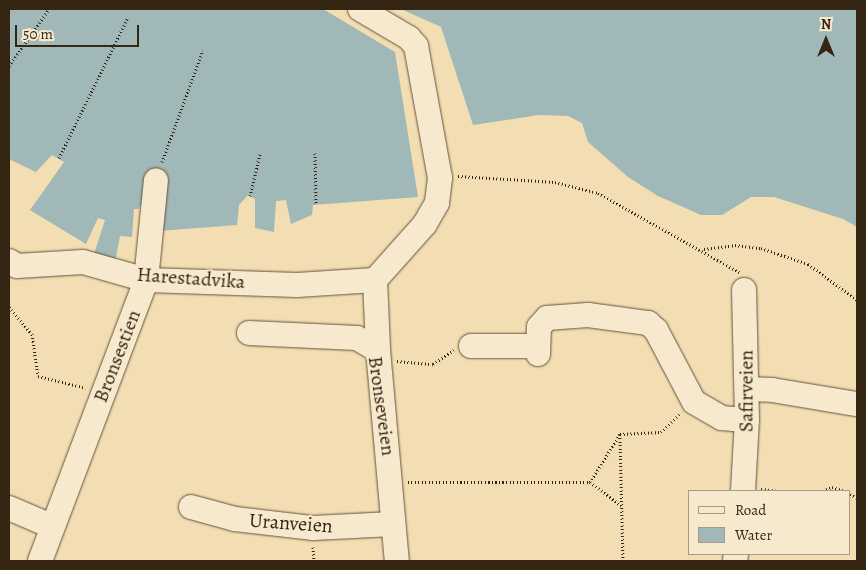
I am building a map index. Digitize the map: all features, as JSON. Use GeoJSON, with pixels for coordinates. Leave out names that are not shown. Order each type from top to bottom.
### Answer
{"type":"FeatureCollection","features":[{"type":"Feature","properties":{"kind":"street"},"geometry":{"type":"LineString","coordinates":[[360,9],[409,38],[416,46],[440,178],[436,203],[425,224],[375,280],[379,354]]}},
{"type":"Feature","properties":{"kind":"street","name":"Bronsestien"},"geometry":{"type":"LineString","coordinates":[[40,561],[51,526],[146,280],[156,180]]}},
{"type":"Feature","properties":{"kind":"street","name":"Harestadvika"},"geometry":{"type":"LineString","coordinates":[[9,261],[17,266],[83,262],[146,280],[297,285],[375,280]]}},
{"type":"Feature","properties":{"kind":"street","name":"Safirveien"},"geometry":{"type":"LineString","coordinates":[[743,490],[747,420],[744,290]]}},
{"type":"Feature","properties":{"kind":"street"},"geometry":{"type":"LineString","coordinates":[[471,346],[538,350],[539,327],[547,318],[588,315],[648,323],[656,330],[694,402],[722,418],[747,420]]}},
{"type":"Feature","properties":{"kind":"street","name":"Bronseveien"},"geometry":{"type":"LineString","coordinates":[[249,332],[357,338],[379,354],[393,482],[393,524],[397,561]]}},
{"type":"Feature","properties":{"kind":"street"},"geometry":{"type":"LineString","coordinates":[[747,389],[772,390],[857,404]]}},
{"type":"Feature","properties":{"kind":"street","name":"Uranveien"},"geometry":{"type":"LineString","coordinates":[[191,507],[235,519],[313,528],[393,524]]}},
{"type":"Feature","properties":{"kind":"street"},"geometry":{"type":"LineString","coordinates":[[10,509],[51,526]]}},
{"type":"Feature","properties":{"kind":"path"},"geometry":{"type":"LineString","coordinates":[[9,66],[49,9]]}},
{"type":"Feature","properties":{"kind":"path"},"geometry":{"type":"LineString","coordinates":[[59,158],[127,19]]}},
{"type":"Feature","properties":{"kind":"path"},"geometry":{"type":"LineString","coordinates":[[156,180],[203,50]]}},
{"type":"Feature","properties":{"kind":"path"},"geometry":{"type":"LineString","coordinates":[[314,153],[316,205]]}},
{"type":"Feature","properties":{"kind":"path"},"geometry":{"type":"LineString","coordinates":[[250,196],[260,154]]}},
{"type":"Feature","properties":{"kind":"path"},"geometry":{"type":"LineString","coordinates":[[440,178],[468,174],[555,182],[598,193],[740,272],[744,290]]}},
{"type":"Feature","properties":{"kind":"path"},"geometry":{"type":"LineString","coordinates":[[703,250],[735,245],[761,248],[808,264],[857,300]]}},
{"type":"Feature","properties":{"kind":"path"},"geometry":{"type":"LineString","coordinates":[[9,307],[32,334],[38,376],[102,392]]}},
{"type":"Feature","properties":{"kind":"path"},"geometry":{"type":"LineString","coordinates":[[379,354],[433,364],[455,350],[471,346]]}},
{"type":"Feature","properties":{"kind":"path"},"geometry":{"type":"LineString","coordinates":[[620,434],[661,432],[694,402]]}},
{"type":"Feature","properties":{"kind":"path"},"geometry":{"type":"LineString","coordinates":[[590,482],[620,434]]}},
{"type":"Feature","properties":{"kind":"path"},"geometry":{"type":"LineString","coordinates":[[620,434],[623,561]]}},
{"type":"Feature","properties":{"kind":"path"},"geometry":{"type":"LineString","coordinates":[[393,482],[590,482],[622,506]]}},
{"type":"Feature","properties":{"kind":"path"},"geometry":{"type":"LineString","coordinates":[[825,490],[832,487],[842,490]]}},
{"type":"Feature","properties":{"kind":"water"},"geometry":{"type":"Polygon","coordinates":[[[9,9],[323,9],[395,52],[418,197],[313,205],[312,215],[291,224],[286,200],[276,201],[274,232],[255,228],[255,199],[248,195],[239,205],[237,225],[159,231],[151,179],[139,209],[134,209],[132,237],[120,236],[115,262],[93,257],[105,220],[98,218],[86,244],[30,210],[64,162],[52,155],[36,172],[9,159],[9,9]]]}},
{"type":"Feature","properties":{"kind":"water"},"geometry":{"type":"Polygon","coordinates":[[[401,9],[857,9],[857,227],[843,219],[774,197],[751,197],[722,215],[701,215],[658,196],[628,177],[588,142],[582,123],[568,116],[539,115],[473,125],[441,27],[401,9]]]}}]}
